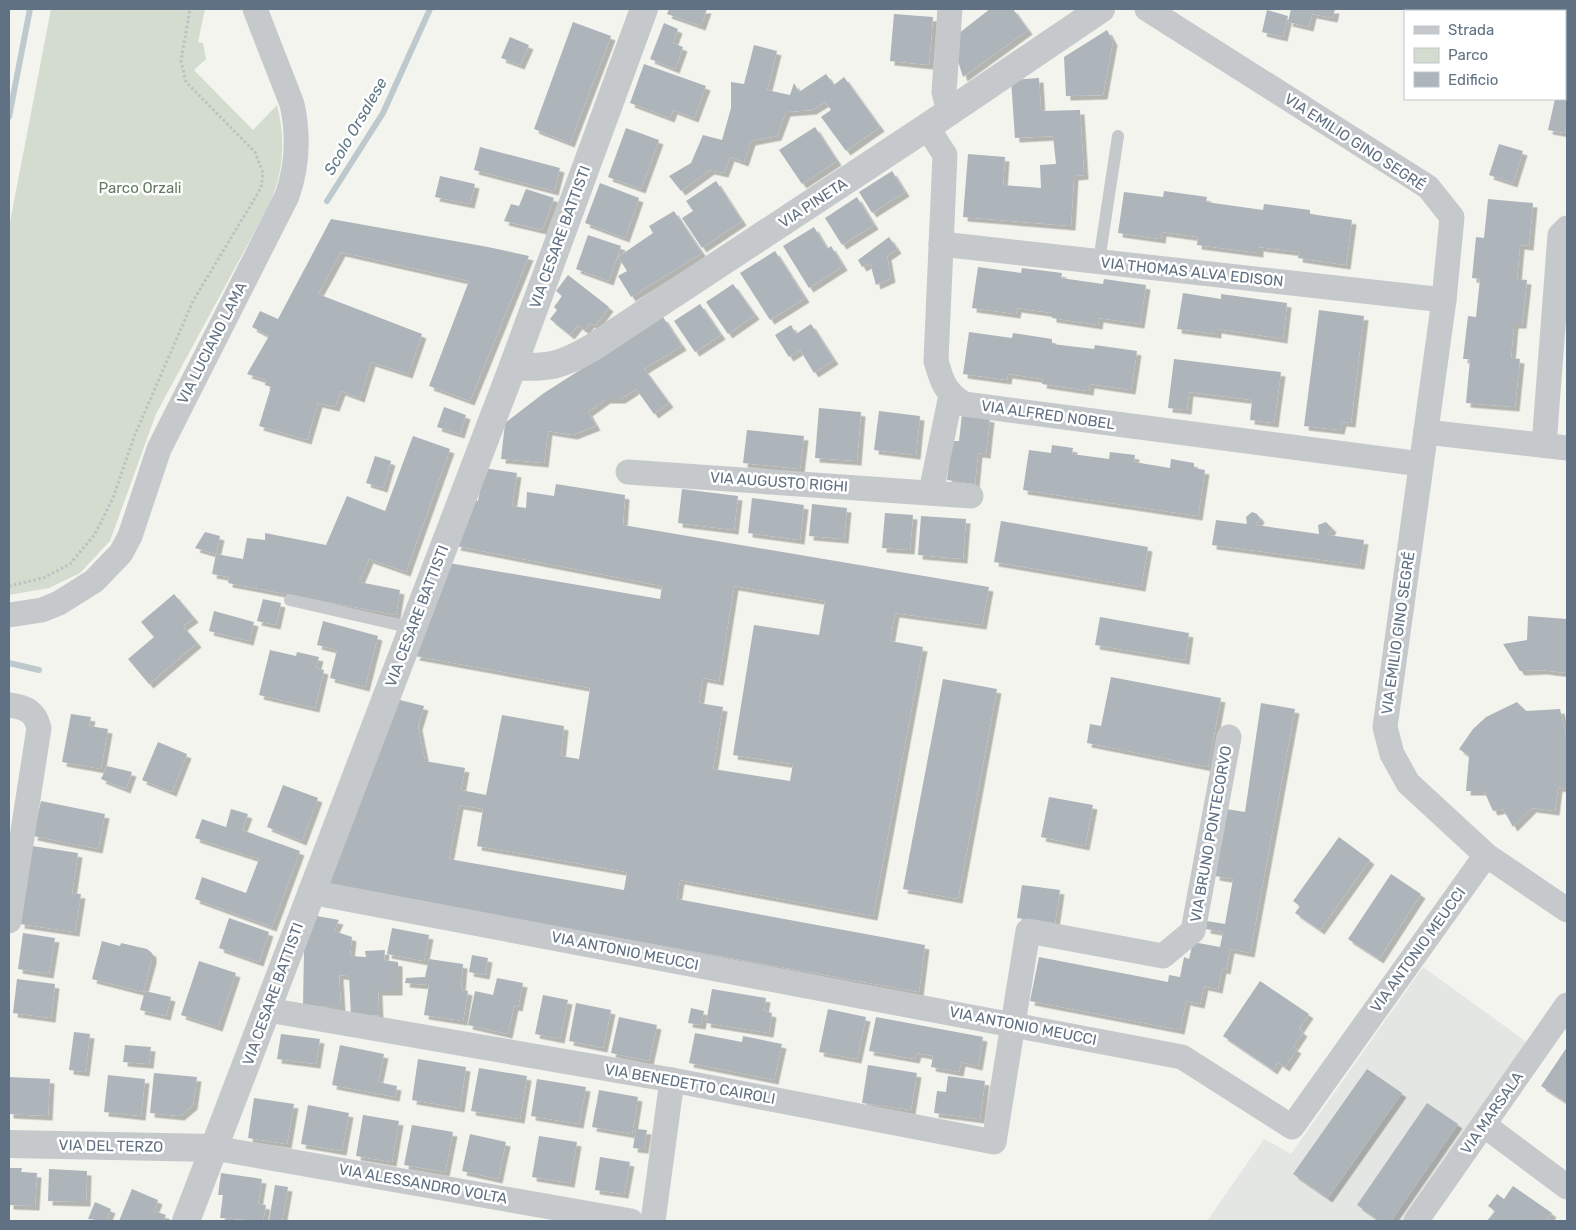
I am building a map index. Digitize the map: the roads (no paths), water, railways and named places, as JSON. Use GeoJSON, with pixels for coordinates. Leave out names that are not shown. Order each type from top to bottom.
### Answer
{"type":"FeatureCollection","features":[{"type":"Feature","properties":{"kind":"street","name":"VIA LUCIANO LAMA"},"geometry":{"type":"LineString","coordinates":[[9,615],[42,610],[58,604],[94,581],[121,553],[130,536],[159,449],[286,196],[292,180],[296,158],[296,120],[292,104],[255,9]]}},
{"type":"Feature","properties":{"kind":"street","name":"VIA CESARE BATTISTI"},"geometry":{"type":"LineString","coordinates":[[186,1221],[268,1010],[310,892],[513,366],[644,9]]}},
{"type":"Feature","properties":{"kind":"street"},"geometry":{"type":"LineString","coordinates":[[949,112],[944,92],[950,9]]}},
{"type":"Feature","properties":{"kind":"street","name":"VIA PINETA"},"geometry":{"type":"LineString","coordinates":[[513,366],[554,366],[575,359],[927,127],[1101,9]]}},
{"type":"Feature","properties":{"kind":"street","name":"VIA EMILIO GINO SEGRÉ"},"geometry":{"type":"LineString","coordinates":[[1147,9],[1170,16],[1428,187],[1452,217],[1444,300],[1385,726],[1392,754],[1408,783],[1486,855]]}},
{"type":"Feature","properties":{"kind":"street"},"geometry":{"type":"LineString","coordinates":[[927,127],[945,155],[936,361],[942,381],[951,395],[931,492]]}},
{"type":"Feature","properties":{"kind":"street"},"geometry":{"type":"LineString","coordinates":[[1426,432],[1556,446],[1560,235],[1567,228]]}},
{"type":"Feature","properties":{"kind":"street","name":"VIA THOMAS ALVA EDISON"},"geometry":{"type":"LineString","coordinates":[[941,244],[1444,300]]}},
{"type":"Feature","properties":{"kind":"street","name":"VIA ALFRED NOBEL"},"geometry":{"type":"LineString","coordinates":[[951,395],[964,404],[1421,464]]}},
{"type":"Feature","properties":{"kind":"street","name":"VIA AUGUSTO RIGHI"},"geometry":{"type":"LineString","coordinates":[[628,472],[971,496]]}},
{"type":"Feature","properties":{"kind":"street"},"geometry":{"type":"LineString","coordinates":[[9,705],[28,710],[34,714],[39,728],[9,922]]}},
{"type":"Feature","properties":{"kind":"street","name":"VIA BRUNO PONTECORVO"},"geometry":{"type":"LineString","coordinates":[[1012,1024],[1028,931],[1163,956],[1193,931],[1229,737]]}},
{"type":"Feature","properties":{"kind":"street"},"geometry":{"type":"LineString","coordinates":[[1486,855],[1567,910]]}},
{"type":"Feature","properties":{"kind":"street","name":"VIA ANTONIO MEUCCI"},"geometry":{"type":"LineString","coordinates":[[310,892],[1182,1057],[1292,1127],[1486,855]]}},
{"type":"Feature","properties":{"kind":"street","name":"VIA MARSALA"},"geometry":{"type":"LineString","coordinates":[[1416,1221],[1567,1005]]}},
{"type":"Feature","properties":{"kind":"street","name":"VIA BENEDETTO CAIROLI"},"geometry":{"type":"LineString","coordinates":[[268,1010],[672,1080],[994,1142],[1012,1024]]}},
{"type":"Feature","properties":{"kind":"street"},"geometry":{"type":"LineString","coordinates":[[653,1221],[672,1080]]}},
{"type":"Feature","properties":{"kind":"street"},"geometry":{"type":"LineString","coordinates":[[1484,1125],[1567,1187]]}},
{"type":"Feature","properties":{"kind":"street","name":"VIA DEL TERZO"},"geometry":{"type":"LineString","coordinates":[[9,1144],[214,1148]]}},
{"type":"Feature","properties":{"kind":"street","name":"VIA ALESSANDRO VOLTA"},"geometry":{"type":"LineString","coordinates":[[214,1148],[631,1221]]}},
{"type":"Feature","properties":{"kind":"lane"},"geometry":{"type":"LineString","coordinates":[[1099,261],[1118,136]]}},
{"type":"Feature","properties":{"kind":"lane"},"geometry":{"type":"LineString","coordinates":[[290,600],[412,628]]}},
{"type":"Feature","properties":{"kind":"waterway"},"geometry":{"type":"LineString","coordinates":[[9,117],[30,9]]}},
{"type":"Feature","properties":{"kind":"waterway","name":"Scolo Orsalese"},"geometry":{"type":"LineString","coordinates":[[327,201],[383,113],[430,9]]}},
{"type":"Feature","properties":{"kind":"waterway","name":"Scolo Orsalese"},"geometry":{"type":"LineString","coordinates":[[9,663],[39,670]]}},
{"type":"Feature","properties":{"kind":"park label","name":"Parco Orzali"},"geometry":{"type":"Point","coordinates":[140,188]}}]}
